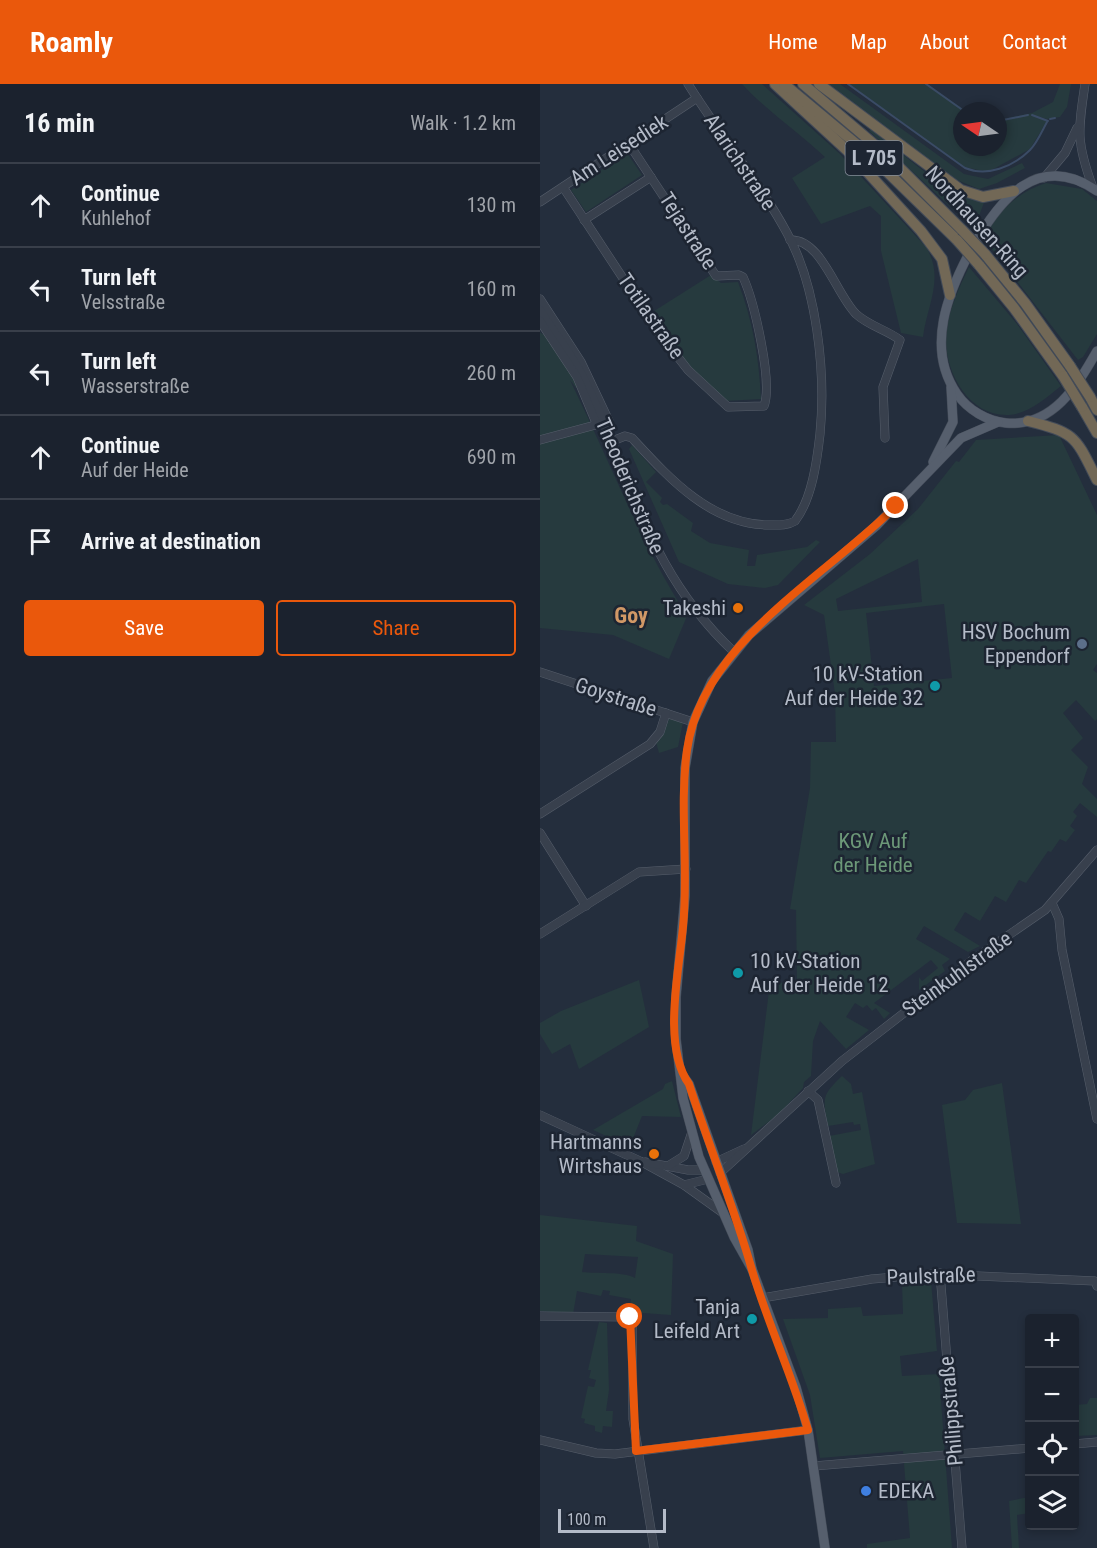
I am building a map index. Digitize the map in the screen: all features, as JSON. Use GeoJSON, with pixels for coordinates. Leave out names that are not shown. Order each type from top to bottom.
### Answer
{"type":"FeatureCollection","features":[{"type":"Feature","properties":{"kind":"highway"},"geometry":{"type":"LineString","coordinates":[[775,84],[850,153],[921,231],[942,259],[950,295]]}},
{"type":"Feature","properties":{"kind":"highway","name":"Nordhausen-Ring"},"geometry":{"type":"LineString","coordinates":[[784,84],[872,157],[959,235],[985,254],[1070,366],[1097,410]]}},
{"type":"Feature","properties":{"kind":"highway","name":"Nordhausen-Ring"},"geometry":{"type":"LineString","coordinates":[[803,84],[889,157],[959,235],[1063,376],[1097,433]]}},
{"type":"Feature","properties":{"kind":"highway"},"geometry":{"type":"LineString","coordinates":[[819,84],[961,190],[983,196],[1014,191]]}},
{"type":"Feature","properties":{"kind":"highway"},"geometry":{"type":"LineString","coordinates":[[1028,421],[1054,427],[1068,434],[1081,449],[1097,480]]}},
{"type":"Feature","properties":{"kind":"main road"},"geometry":{"type":"LineString","coordinates":[[926,474],[953,422],[951,385],[941,350],[943,321],[950,295],[992,214],[1014,191],[1044,178],[1071,178],[1095,189]]}},
{"type":"Feature","properties":{"kind":"main road"},"geometry":{"type":"LineString","coordinates":[[752,1269],[706,1175],[692,1131],[684,1098],[675,1023],[686,869],[685,768],[693,722],[712,681],[734,652],[765,620],[876,526],[962,438],[998,422],[1028,421],[1052,411],[1064,401],[1097,351]]}},
{"type":"Feature","properties":{"kind":"main road"},"geometry":{"type":"LineString","coordinates":[[951,385],[967,406],[998,422]]}},
{"type":"Feature","properties":{"kind":"main road"},"geometry":{"type":"LineString","coordinates":[[682,1074],[689,1084],[748,1250],[762,1298],[796,1387],[808,1430],[825,1548]]}},
{"type":"Feature","properties":{"kind":"main road"},"geometry":{"type":"LineString","coordinates":[[706,1175],[716,1162]]}},
{"type":"Feature","properties":{"kind":"main road"},"geometry":{"type":"LineString","coordinates":[[706,1175],[720,1173]]}},
{"type":"Feature","properties":{"kind":"street","name":"Alarichstraße"},"geometry":{"type":"LineString","coordinates":[[610,442],[626,436],[632,438],[681,487],[722,515],[763,525],[784,525],[795,521],[803,508],[816,459],[822,402],[817,333],[806,285],[790,240],[688,84]]}},
{"type":"Feature","properties":{"kind":"street"},"geometry":{"type":"LineString","coordinates":[[1085,84],[1079,123],[1080,154],[1095,189]]}},
{"type":"Feature","properties":{"kind":"street","name":"Am Leisediek"},"geometry":{"type":"LineString","coordinates":[[540,202],[697,98]]}},
{"type":"Feature","properties":{"kind":"street"},"geometry":{"type":"LineString","coordinates":[[1044,178],[1065,153],[1079,123]]}},
{"type":"Feature","properties":{"kind":"street","name":"Tejastraße"},"geometry":{"type":"LineString","coordinates":[[629,144],[716,276],[739,275],[743,277],[755,315],[764,364],[766,390],[764,406]]}},
{"type":"Feature","properties":{"kind":"street","name":"Am Leisediek"},"geometry":{"type":"LineString","coordinates":[[584,219],[651,177]]}},
{"type":"Feature","properties":{"kind":"street","name":"Totilastraße"},"geometry":{"type":"LineString","coordinates":[[563,187],[659,333],[688,370],[728,407],[764,406]]}},
{"type":"Feature","properties":{"kind":"street"},"geometry":{"type":"LineString","coordinates":[[790,240],[798,239],[811,245],[857,315],[900,340],[883,387],[885,438]]}},
{"type":"Feature","properties":{"kind":"street","name":"Theoderichstraße"},"geometry":{"type":"LineString","coordinates":[[540,299],[581,362],[610,442],[668,573],[706,626],[734,652]]}},
{"type":"Feature","properties":{"kind":"street","name":"Theoderichstraße"},"geometry":{"type":"LineString","coordinates":[[540,310],[582,374],[603,423]]}},
{"type":"Feature","properties":{"kind":"street","name":"Theoderichstraße"},"geometry":{"type":"LineString","coordinates":[[540,321],[603,423]]}},
{"type":"Feature","properties":{"kind":"street"},"geometry":{"type":"LineString","coordinates":[[540,440],[603,423]]}},
{"type":"Feature","properties":{"kind":"street","name":"Goystraße"},"geometry":{"type":"LineString","coordinates":[[540,672],[693,722]]}},
{"type":"Feature","properties":{"kind":"street"},"geometry":{"type":"LineString","coordinates":[[540,814],[650,744],[660,732],[666,713]]}},
{"type":"Feature","properties":{"kind":"street"},"geometry":{"type":"LineString","coordinates":[[540,833],[586,906]]}},
{"type":"Feature","properties":{"kind":"street","name":"Steinkuhlstraße"},"geometry":{"type":"LineString","coordinates":[[720,1173],[808,1090],[923,998],[1052,903],[1097,850]]}},
{"type":"Feature","properties":{"kind":"street"},"geometry":{"type":"LineString","coordinates":[[540,934],[644,869],[686,869]]}},
{"type":"Feature","properties":{"kind":"street"},"geometry":{"type":"LineString","coordinates":[[1052,903],[1059,919],[1062,950],[1097,1119]]}},
{"type":"Feature","properties":{"kind":"street"},"geometry":{"type":"LineString","coordinates":[[808,1090],[818,1100],[836,1183]]}},
{"type":"Feature","properties":{"kind":"street"},"geometry":{"type":"LineString","coordinates":[[540,1115],[640,1161],[684,1185],[723,1213]]}},
{"type":"Feature","properties":{"kind":"street"},"geometry":{"type":"LineString","coordinates":[[668,1166],[684,1156],[692,1131]]}},
{"type":"Feature","properties":{"kind":"street","name":"Steinkuhlstraße"},"geometry":{"type":"LineString","coordinates":[[716,1162],[745,1149]]}},
{"type":"Feature","properties":{"kind":"street"},"geometry":{"type":"LineString","coordinates":[[640,1161],[706,1175]]}},
{"type":"Feature","properties":{"kind":"street"},"geometry":{"type":"LineString","coordinates":[[684,1185],[706,1175]]}},
{"type":"Feature","properties":{"kind":"street","name":"Paulstraße"},"geometry":{"type":"LineString","coordinates":[[762,1298],[872,1279],[939,1274],[1096,1282]]}},
{"type":"Feature","properties":{"kind":"street","name":"Philippstraße"},"geometry":{"type":"LineString","coordinates":[[939,1274],[962,1548]]}},
{"type":"Feature","properties":{"kind":"street"},"geometry":{"type":"LineString","coordinates":[[540,1316],[630,1317],[632,1319],[633,1419],[636,1451],[654,1548]]}},
{"type":"Feature","properties":{"kind":"street"},"geometry":{"type":"LineString","coordinates":[[540,1440],[606,1454],[808,1430]]}},
{"type":"Feature","properties":{"kind":"street"},"geometry":{"type":"LineString","coordinates":[[1079,1444],[1097,1442]]}},
{"type":"Feature","properties":{"kind":"street"},"geometry":{"type":"LineString","coordinates":[[814,1467],[1025,1448]]}},
{"type":"Feature","properties":{"kind":"green space"},"geometry":{"type":"Polygon","coordinates":[[[742,84],[762,84],[840,154],[926,247],[934,270],[934,281],[923,337],[901,333],[881,251],[881,216],[870,206],[821,224],[792,178],[825,157],[742,84]]]}},
{"type":"Feature","properties":{"kind":"green space"},"geometry":{"type":"Polygon","coordinates":[[[829,84],[840,84],[964,174],[988,179],[1022,163],[1025,168],[997,183],[979,189],[957,180],[829,84]]]}},
{"type":"Feature","properties":{"kind":"green space"},"geometry":{"type":"Polygon","coordinates":[[[849,84],[927,84],[953,102],[953,156],[1007,156],[1007,118],[1032,113],[1053,102],[1060,84],[1071,84],[1067,107],[1060,117],[1047,119],[1031,115],[1047,121],[1030,149],[988,172],[964,167],[849,84]]]}},
{"type":"Feature","properties":{"kind":"green space"},"geometry":{"type":"Polygon","coordinates":[[[871,128],[941,183],[971,198],[985,200],[974,229],[869,131],[871,128]]]}},
{"type":"Feature","properties":{"kind":"green space"},"geometry":{"type":"Polygon","coordinates":[[[627,153],[642,175],[586,212],[571,190],[627,153]]]}},
{"type":"Feature","properties":{"kind":"green space"},"geometry":{"type":"Polygon","coordinates":[[[1046,183],[1082,189],[1097,201],[1097,334],[1083,357],[1078,360],[988,244],[985,236],[996,218],[1010,203],[1027,191],[1046,183]]]}},
{"type":"Feature","properties":{"kind":"green space"},"geometry":{"type":"Polygon","coordinates":[[[969,267],[1017,324],[1061,386],[1023,412],[1009,415],[995,414],[983,409],[963,391],[950,367],[946,341],[948,322],[969,267]]]}},
{"type":"Feature","properties":{"kind":"green space"},"geometry":{"type":"Polygon","coordinates":[[[711,275],[721,283],[738,282],[748,311],[754,340],[761,399],[726,401],[687,365],[651,313],[711,275]]]}},
{"type":"Feature","properties":{"kind":"green space"},"geometry":{"type":"Polygon","coordinates":[[[540,332],[542,334],[545,332],[552,340],[547,343],[553,342],[570,369],[566,372],[571,370],[580,386],[576,388],[570,380],[639,529],[687,616],[669,659],[613,635],[540,628],[540,332]]]}},
{"type":"Feature","properties":{"kind":"green space","name":"KGV Auf der Heide"},"geometry":{"type":"Polygon","coordinates":[[[1059,435],[1097,515],[1097,664],[1093,670],[1097,673],[1097,719],[1095,721],[1076,700],[1063,713],[1083,738],[1071,750],[1088,767],[1082,784],[1097,799],[1097,817],[1080,803],[1073,812],[1077,816],[1070,826],[1075,830],[1066,842],[1060,839],[1051,852],[1048,851],[1026,883],[1019,880],[1006,902],[995,896],[980,921],[965,912],[954,930],[980,946],[968,952],[924,926],[916,939],[950,959],[942,965],[945,971],[919,990],[919,977],[922,981],[938,968],[931,960],[874,1003],[890,1013],[884,1019],[876,1008],[872,1011],[867,1005],[863,1008],[855,1003],[846,1017],[869,1030],[846,1049],[820,1021],[813,1041],[811,1076],[778,1115],[751,1135],[770,983],[797,982],[796,910],[790,909],[810,788],[811,742],[836,742],[835,694],[824,615],[804,605],[870,554],[918,509],[976,440],[1059,435]],[[918,559],[836,599],[838,611],[922,602],[918,559]],[[944,604],[866,613],[874,686],[952,678],[944,604]]]}},
{"type":"Feature","properties":{"kind":"green space"},"geometry":{"type":"Polygon","coordinates":[[[632,445],[656,472],[646,482],[662,498],[660,502],[663,505],[667,504],[693,523],[691,531],[710,543],[749,550],[747,566],[755,566],[757,555],[807,547],[816,540],[820,542],[778,585],[765,588],[728,584],[679,562],[629,449],[632,445]]]}},
{"type":"Feature","properties":{"kind":"green space"},"geometry":{"type":"Polygon","coordinates":[[[669,719],[683,722],[678,747],[659,753],[656,742],[662,736],[669,719]]]}},
{"type":"Feature","properties":{"kind":"green space"},"geometry":{"type":"Polygon","coordinates":[[[639,980],[649,1027],[579,1069],[570,1044],[552,1054],[540,1034],[540,1023],[561,1011],[639,980]]]}},
{"type":"Feature","properties":{"kind":"green space"},"geometry":{"type":"Polygon","coordinates":[[[842,1076],[851,1084],[853,1094],[862,1092],[875,1164],[843,1174],[837,1172],[829,1136],[861,1130],[860,1124],[854,1125],[853,1122],[828,1126],[825,1098],[830,1088],[842,1076]]]}},
{"type":"Feature","properties":{"kind":"green space"},"geometry":{"type":"Polygon","coordinates":[[[672,1081],[681,1117],[642,1116],[634,1136],[624,1144],[593,1130],[663,1089],[665,1084],[672,1081]]]}},
{"type":"Feature","properties":{"kind":"green space"},"geometry":{"type":"Polygon","coordinates":[[[1002,1083],[1021,1224],[957,1223],[942,1105],[965,1100],[973,1090],[1002,1083]]]}},
{"type":"Feature","properties":{"kind":"green space"},"geometry":{"type":"Polygon","coordinates":[[[540,1215],[637,1226],[636,1241],[673,1254],[671,1315],[629,1312],[631,1299],[609,1295],[610,1291],[603,1290],[601,1296],[577,1291],[573,1314],[540,1311],[540,1215]],[[585,1254],[582,1272],[616,1274],[635,1278],[638,1257],[585,1254]]]}},
{"type":"Feature","properties":{"kind":"green space"},"geometry":{"type":"Polygon","coordinates":[[[931,1281],[937,1351],[900,1356],[902,1376],[939,1374],[952,1548],[867,1548],[867,1544],[910,1538],[903,1451],[820,1458],[810,1395],[783,1319],[828,1318],[828,1309],[861,1307],[863,1316],[903,1314],[902,1284],[931,1281]]]}},
{"type":"Feature","properties":{"kind":"green space"},"geometry":{"type":"Polygon","coordinates":[[[599,1322],[607,1323],[609,1390],[606,1411],[613,1411],[612,1427],[603,1426],[602,1433],[595,1431],[595,1426],[584,1423],[585,1419],[581,1418],[588,1386],[594,1387],[596,1380],[589,1378],[591,1370],[588,1370],[599,1322]]]}},
{"type":"Feature","properties":{"kind":"green space"},"geometry":{"type":"Polygon","coordinates":[[[1090,1398],[1097,1398],[1097,1435],[1079,1436],[1079,1405],[1087,1404],[1090,1398]]]}},
{"type":"Feature","properties":{"kind":"green space"},"geometry":{"type":"Polygon","coordinates":[[[1025,1498],[1025,1514],[1017,1515],[1019,1548],[1012,1548],[1009,1501],[1025,1498]]]}},
{"type":"Feature","properties":{"kind":"waterway"},"geometry":{"type":"LineString","coordinates":[[848,84],[965,168],[973,171],[991,171],[1016,161],[1033,147],[1047,122]]}},
{"type":"Feature","properties":{"kind":"waterway"},"geometry":{"type":"LineString","coordinates":[[926,84],[953,103]]}},
{"type":"Feature","properties":{"kind":"waterway"},"geometry":{"type":"LineString","coordinates":[[1007,119],[1028,115]]}},
{"type":"Feature","properties":{"kind":"waterway"},"geometry":{"type":"LineString","coordinates":[[1032,115],[1048,121]]}},
{"type":"Feature","properties":{"kind":"waterway"},"geometry":{"type":"LineString","coordinates":[[1050,119],[1055,118]]}},
{"type":"Feature","properties":{"kind":"place","name":"Takeshi"},"geometry":{"type":"Point","coordinates":[738,608]}},
{"type":"Feature","properties":{"kind":"place","name":"HSV Bochum Eppendorf"},"geometry":{"type":"Point","coordinates":[1082,644]}},
{"type":"Feature","properties":{"kind":"place","name":"10 kV-Station Auf der Heide 32"},"geometry":{"type":"Point","coordinates":[935,686]}},
{"type":"Feature","properties":{"kind":"place","name":"10 kV-Station Auf der Heide 12"},"geometry":{"type":"Point","coordinates":[738,973]}},
{"type":"Feature","properties":{"kind":"place","name":"Hartmanns Wirtshaus"},"geometry":{"type":"Point","coordinates":[654,1154]}},
{"type":"Feature","properties":{"kind":"place","name":"Tanja Leifeld Art"},"geometry":{"type":"Point","coordinates":[752,1319]}},
{"type":"Feature","properties":{"kind":"place","name":"EDEKA"},"geometry":{"type":"Point","coordinates":[866,1491]}},
{"type":"Feature","properties":{"kind":"district","name":"Goy"},"geometry":{"type":"Point","coordinates":[631,615]}},
{"type":"Feature","properties":{"kind":"route"},"geometry":{"type":"LineString","coordinates":[[630,1317],[632,1319],[633,1419],[636,1451],[808,1430],[796,1387],[752,1269],[740,1225],[689,1084],[682,1074],[677,1049],[675,1008],[685,896],[685,768],[693,722],[704,695],[721,668],[765,620],[836,561],[896,506]]}}]}
